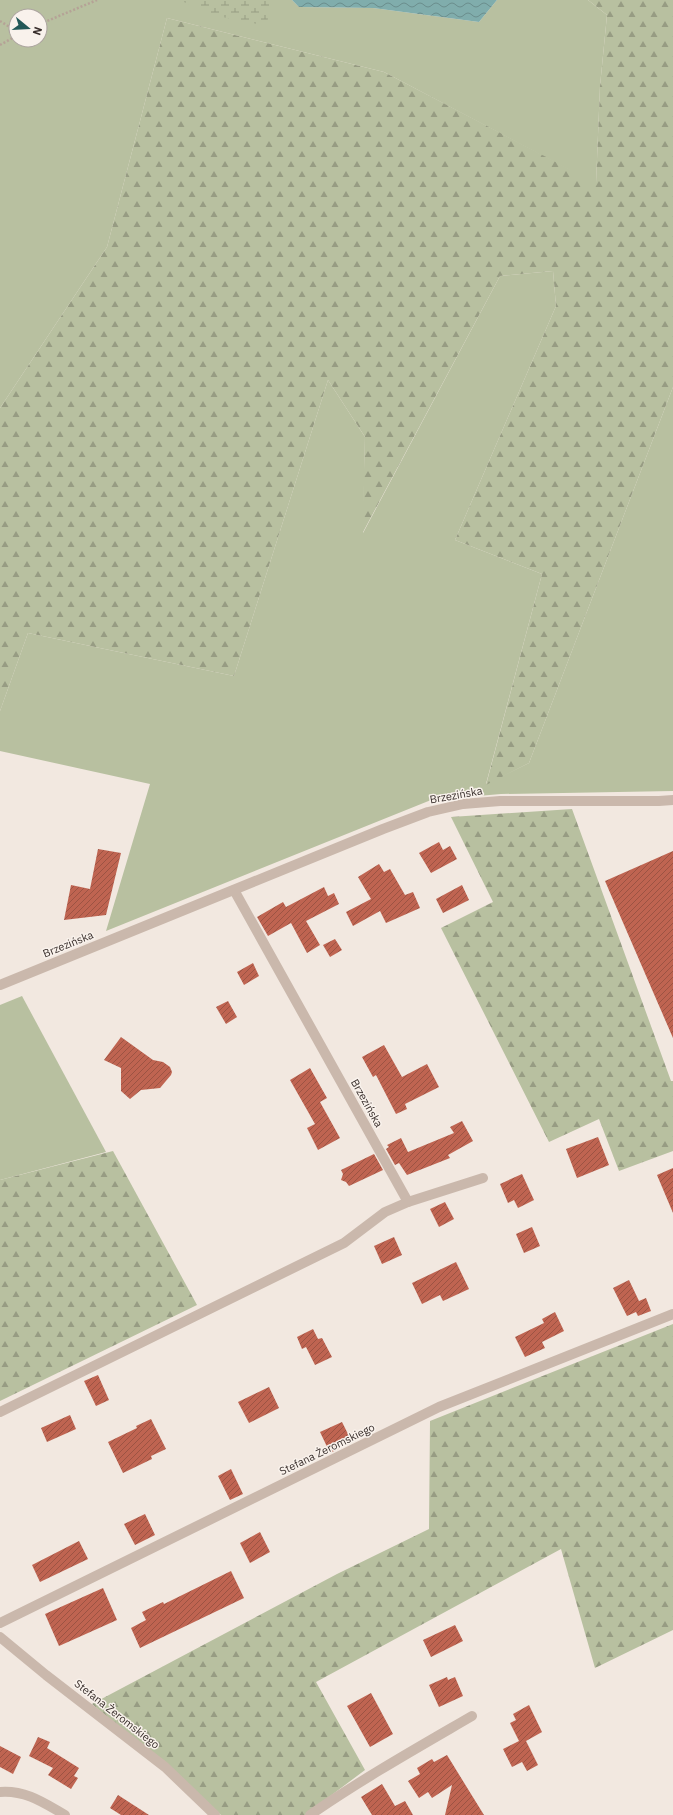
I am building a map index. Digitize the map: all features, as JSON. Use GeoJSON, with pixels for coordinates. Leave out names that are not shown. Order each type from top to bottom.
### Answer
{"type":"FeatureCollection","features":[{"type":"Feature","properties":{"kind":"street","name":"Brzezińska"},"geometry":{"type":"LineString","coordinates":[[0,985],[383,829],[446,807],[500,800],[673,800]]}},
{"type":"Feature","properties":{"kind":"street","name":"Brzezińska"},"geometry":{"type":"LineString","coordinates":[[234,890],[408,1202]]}},
{"type":"Feature","properties":{"kind":"street"},"geometry":{"type":"LineString","coordinates":[[0,1412],[344,1243],[385,1212],[408,1202],[483,1178]]}},
{"type":"Feature","properties":{"kind":"street","name":"Stefana Żeromskiego"},"geometry":{"type":"LineString","coordinates":[[0,1623],[438,1408],[673,1314]]}},
{"type":"Feature","properties":{"kind":"street","name":"Stefana Żeromskiego"},"geometry":{"type":"LineString","coordinates":[[0,1637],[46,1675],[165,1767],[214,1815]]}},
{"type":"Feature","properties":{"kind":"street"},"geometry":{"type":"LineString","coordinates":[[310,1815],[379,1770],[472,1716]]}},
{"type":"Feature","properties":{"kind":"street"},"geometry":{"type":"LineString","coordinates":[[0,1792],[12,1791],[26,1794],[65,1815]]}},
{"type":"Feature","properties":{"kind":"path"},"geometry":{"type":"LineString","coordinates":[[48,21],[97,0]]}},
{"type":"Feature","properties":{"kind":"green space"},"geometry":{"type":"Polygon","coordinates":[[[0,0],[292,0],[299,7],[373,8],[479,22],[497,0],[588,0],[607,15],[600,86],[596,184],[384,72],[167,18],[107,247],[0,408],[0,0]]]}},
{"type":"Feature","properties":{"kind":"green space"},"geometry":{"type":"Polygon","coordinates":[[[179,0],[270,0],[267,26],[217,16],[179,0]]]}},
{"type":"Feature","properties":{"kind":"green space"},"geometry":{"type":"Polygon","coordinates":[[[588,0],[673,0],[673,387],[529,763],[486,785],[542,574],[455,540],[556,306],[553,271],[500,276],[362,534],[365,437],[328,380],[234,676],[28,633],[0,711],[0,408],[107,247],[167,18],[384,72],[596,183],[600,86],[607,15],[588,0]]]}},
{"type":"Feature","properties":{"kind":"green space"},"geometry":{"type":"Polygon","coordinates":[[[553,271],[556,306],[455,540],[542,574],[486,784],[529,763],[673,387],[673,791],[501,794],[431,800],[106,931],[150,784],[0,751],[0,711],[28,633],[234,676],[328,380],[365,437],[363,533],[500,276],[553,271]]]}},
{"type":"Feature","properties":{"kind":"green space"},"geometry":{"type":"Polygon","coordinates":[[[572,809],[671,1081],[673,1081],[673,1151],[619,1171],[599,1119],[549,1142],[441,928],[493,902],[451,817],[572,809]]]}},
{"type":"Feature","properties":{"kind":"green space"},"geometry":{"type":"Polygon","coordinates":[[[22,996],[106,1152],[0,1180],[0,1005],[22,996]]]}},
{"type":"Feature","properties":{"kind":"green space"},"geometry":{"type":"Polygon","coordinates":[[[113,1151],[197,1305],[0,1401],[0,1180],[113,1151]]]}},
{"type":"Feature","properties":{"kind":"green space"},"geometry":{"type":"Polygon","coordinates":[[[673,1324],[673,1630],[595,1668],[561,1549],[316,1682],[365,1770],[305,1815],[221,1815],[92,1704],[337,1574],[429,1529],[430,1421],[673,1324]]]}},
{"type":"Feature","properties":{"kind":"water"},"geometry":{"type":"Polygon","coordinates":[[[292,0],[497,0],[479,22],[373,8],[299,7],[292,0]]]}},
{"type":"Feature","properties":{"kind":"building"},"geometry":{"type":"Polygon","coordinates":[[[439,842],[443,850],[450,846],[457,859],[431,873],[419,853],[439,842]]]}},
{"type":"Feature","properties":{"kind":"building"},"geometry":{"type":"Polygon","coordinates":[[[98,849],[121,853],[106,915],[64,920],[71,885],[90,889],[98,849]]]}},
{"type":"Feature","properties":{"kind":"building"},"geometry":{"type":"Polygon","coordinates":[[[673,851],[673,1038],[605,881],[673,851]]]}},
{"type":"Feature","properties":{"kind":"building"},"geometry":{"type":"Polygon","coordinates":[[[379,864],[384,872],[390,869],[405,895],[413,892],[420,908],[386,923],[380,911],[353,926],[346,912],[371,899],[358,877],[379,864]]]}},
{"type":"Feature","properties":{"kind":"building"},"geometry":{"type":"Polygon","coordinates":[[[462,885],[469,900],[443,913],[436,899],[462,885]]]}},
{"type":"Feature","properties":{"kind":"building"},"geometry":{"type":"Polygon","coordinates":[[[324,887],[328,896],[334,893],[339,904],[306,921],[320,945],[307,953],[291,923],[268,936],[257,917],[283,902],[286,907],[324,887]]]}},
{"type":"Feature","properties":{"kind":"building"},"geometry":{"type":"Polygon","coordinates":[[[335,939],[342,950],[330,957],[323,945],[335,939]]]}},
{"type":"Feature","properties":{"kind":"building"},"geometry":{"type":"Polygon","coordinates":[[[253,963],[259,976],[244,985],[237,972],[253,963]]]}},
{"type":"Feature","properties":{"kind":"building"},"geometry":{"type":"Polygon","coordinates":[[[228,1001],[237,1017],[226,1024],[216,1007],[228,1001]]]}},
{"type":"Feature","properties":{"kind":"building"},"geometry":{"type":"Polygon","coordinates":[[[121,1037],[153,1060],[163,1062],[170,1067],[172,1072],[171,1075],[160,1088],[141,1090],[130,1099],[121,1091],[121,1068],[104,1060],[121,1037]]]}},
{"type":"Feature","properties":{"kind":"building"},"geometry":{"type":"Polygon","coordinates":[[[384,1045],[402,1077],[427,1064],[439,1087],[405,1104],[407,1109],[396,1114],[376,1075],[373,1077],[362,1057],[384,1045]]]}},
{"type":"Feature","properties":{"kind":"building"},"geometry":{"type":"Polygon","coordinates":[[[310,1068],[327,1098],[320,1102],[340,1138],[318,1150],[307,1128],[315,1124],[290,1080],[310,1068]]]}},
{"type":"Feature","properties":{"kind":"building"},"geometry":{"type":"Polygon","coordinates":[[[462,1121],[473,1141],[448,1155],[450,1158],[407,1175],[399,1163],[395,1165],[386,1149],[389,1147],[387,1145],[401,1138],[408,1152],[454,1133],[450,1127],[462,1121]]]}},
{"type":"Feature","properties":{"kind":"building"},"geometry":{"type":"Polygon","coordinates":[[[598,1137],[609,1165],[577,1178],[566,1149],[598,1137]]]}},
{"type":"Feature","properties":{"kind":"building"},"geometry":{"type":"Polygon","coordinates":[[[374,1154],[383,1170],[349,1186],[346,1182],[341,1180],[343,1174],[341,1170],[374,1154]]]}},
{"type":"Feature","properties":{"kind":"building"},"geometry":{"type":"Polygon","coordinates":[[[673,1168],[673,1213],[657,1175],[673,1168]]]}},
{"type":"Feature","properties":{"kind":"building"},"geometry":{"type":"Polygon","coordinates":[[[522,1174],[534,1200],[518,1208],[514,1200],[508,1203],[500,1184],[522,1174]]]}},
{"type":"Feature","properties":{"kind":"building"},"geometry":{"type":"Polygon","coordinates":[[[445,1202],[454,1219],[439,1227],[430,1209],[445,1202]]]}},
{"type":"Feature","properties":{"kind":"building"},"geometry":{"type":"Polygon","coordinates":[[[532,1227],[540,1246],[524,1253],[516,1234],[532,1227]]]}},
{"type":"Feature","properties":{"kind":"building"},"geometry":{"type":"Polygon","coordinates":[[[394,1237],[402,1255],[382,1264],[374,1246],[394,1237]]]}},
{"type":"Feature","properties":{"kind":"building"},"geometry":{"type":"Polygon","coordinates":[[[456,1262],[469,1289],[443,1301],[440,1295],[422,1304],[412,1283],[456,1262]]]}},
{"type":"Feature","properties":{"kind":"building"},"geometry":{"type":"Polygon","coordinates":[[[629,1280],[639,1301],[646,1298],[651,1311],[638,1316],[636,1312],[627,1316],[613,1288],[629,1280]]]}},
{"type":"Feature","properties":{"kind":"building"},"geometry":{"type":"Polygon","coordinates":[[[555,1312],[564,1331],[542,1342],[545,1348],[525,1357],[515,1337],[544,1323],[542,1319],[555,1312]]]}},
{"type":"Feature","properties":{"kind":"building"},"geometry":{"type":"Polygon","coordinates":[[[313,1329],[318,1339],[322,1338],[332,1357],[315,1365],[306,1347],[302,1349],[297,1337],[313,1329]]]}},
{"type":"Feature","properties":{"kind":"building"},"geometry":{"type":"Polygon","coordinates":[[[98,1375],[109,1400],[96,1406],[84,1381],[98,1375]]]}},
{"type":"Feature","properties":{"kind":"building"},"geometry":{"type":"Polygon","coordinates":[[[269,1387],[279,1408],[249,1423],[238,1402],[269,1387]]]}},
{"type":"Feature","properties":{"kind":"building"},"geometry":{"type":"Polygon","coordinates":[[[70,1415],[76,1429],[47,1442],[41,1428],[70,1415]]]}},
{"type":"Feature","properties":{"kind":"building"},"geometry":{"type":"Polygon","coordinates":[[[151,1419],[166,1449],[151,1456],[152,1459],[123,1473],[108,1442],[137,1428],[136,1426],[151,1419]]]}},
{"type":"Feature","properties":{"kind":"building"},"geometry":{"type":"Polygon","coordinates":[[[342,1422],[352,1442],[330,1453],[320,1432],[342,1422]]]}},
{"type":"Feature","properties":{"kind":"building"},"geometry":{"type":"Polygon","coordinates":[[[231,1469],[243,1494],[230,1500],[218,1476],[231,1469]]]}},
{"type":"Feature","properties":{"kind":"building"},"geometry":{"type":"Polygon","coordinates":[[[145,1514],[155,1535],[135,1545],[124,1524],[145,1514]]]}},
{"type":"Feature","properties":{"kind":"building"},"geometry":{"type":"Polygon","coordinates":[[[260,1532],[270,1552],[250,1563],[240,1543],[260,1532]]]}},
{"type":"Feature","properties":{"kind":"building"},"geometry":{"type":"Polygon","coordinates":[[[79,1541],[88,1559],[40,1582],[32,1565],[79,1541]]]}},
{"type":"Feature","properties":{"kind":"building"},"geometry":{"type":"Polygon","coordinates":[[[231,1571],[244,1598],[140,1648],[131,1628],[146,1620],[142,1612],[163,1602],[164,1604],[231,1571]]]}},
{"type":"Feature","properties":{"kind":"building"},"geometry":{"type":"Polygon","coordinates":[[[103,1588],[117,1620],[59,1646],[45,1614],[103,1588]]]}},
{"type":"Feature","properties":{"kind":"building"},"geometry":{"type":"Polygon","coordinates":[[[455,1625],[463,1641],[431,1657],[423,1640],[455,1625]]]}},
{"type":"Feature","properties":{"kind":"building"},"geometry":{"type":"Polygon","coordinates":[[[447,1677],[448,1680],[455,1677],[463,1696],[439,1707],[429,1685],[447,1677]]]}},
{"type":"Feature","properties":{"kind":"building"},"geometry":{"type":"Polygon","coordinates":[[[371,1693],[393,1734],[370,1747],[347,1706],[371,1693]]]}},
{"type":"Feature","properties":{"kind":"building"},"geometry":{"type":"Polygon","coordinates":[[[529,1705],[542,1732],[526,1741],[538,1765],[527,1771],[522,1762],[512,1767],[503,1749],[519,1741],[510,1723],[516,1720],[513,1714],[529,1705]]]}},
{"type":"Feature","properties":{"kind":"building"},"geometry":{"type":"Polygon","coordinates":[[[38,1737],[50,1742],[47,1748],[79,1768],[74,1776],[78,1778],[71,1789],[48,1775],[53,1768],[29,1756],[38,1737]]]}},
{"type":"Feature","properties":{"kind":"building"},"geometry":{"type":"Polygon","coordinates":[[[0,1746],[21,1757],[13,1774],[0,1767],[0,1746]]]}},
{"type":"Feature","properties":{"kind":"building"},"geometry":{"type":"Polygon","coordinates":[[[447,1755],[484,1815],[445,1815],[452,1785],[432,1798],[428,1792],[419,1798],[408,1781],[420,1774],[417,1768],[432,1759],[434,1762],[447,1755]]]}},
{"type":"Feature","properties":{"kind":"building"},"geometry":{"type":"Polygon","coordinates":[[[382,1784],[395,1806],[405,1801],[413,1815],[372,1815],[361,1797],[382,1784]]]}},
{"type":"Feature","properties":{"kind":"building"},"geometry":{"type":"Polygon","coordinates":[[[118,1795],[149,1815],[121,1815],[110,1808],[118,1795]]]}}]}
